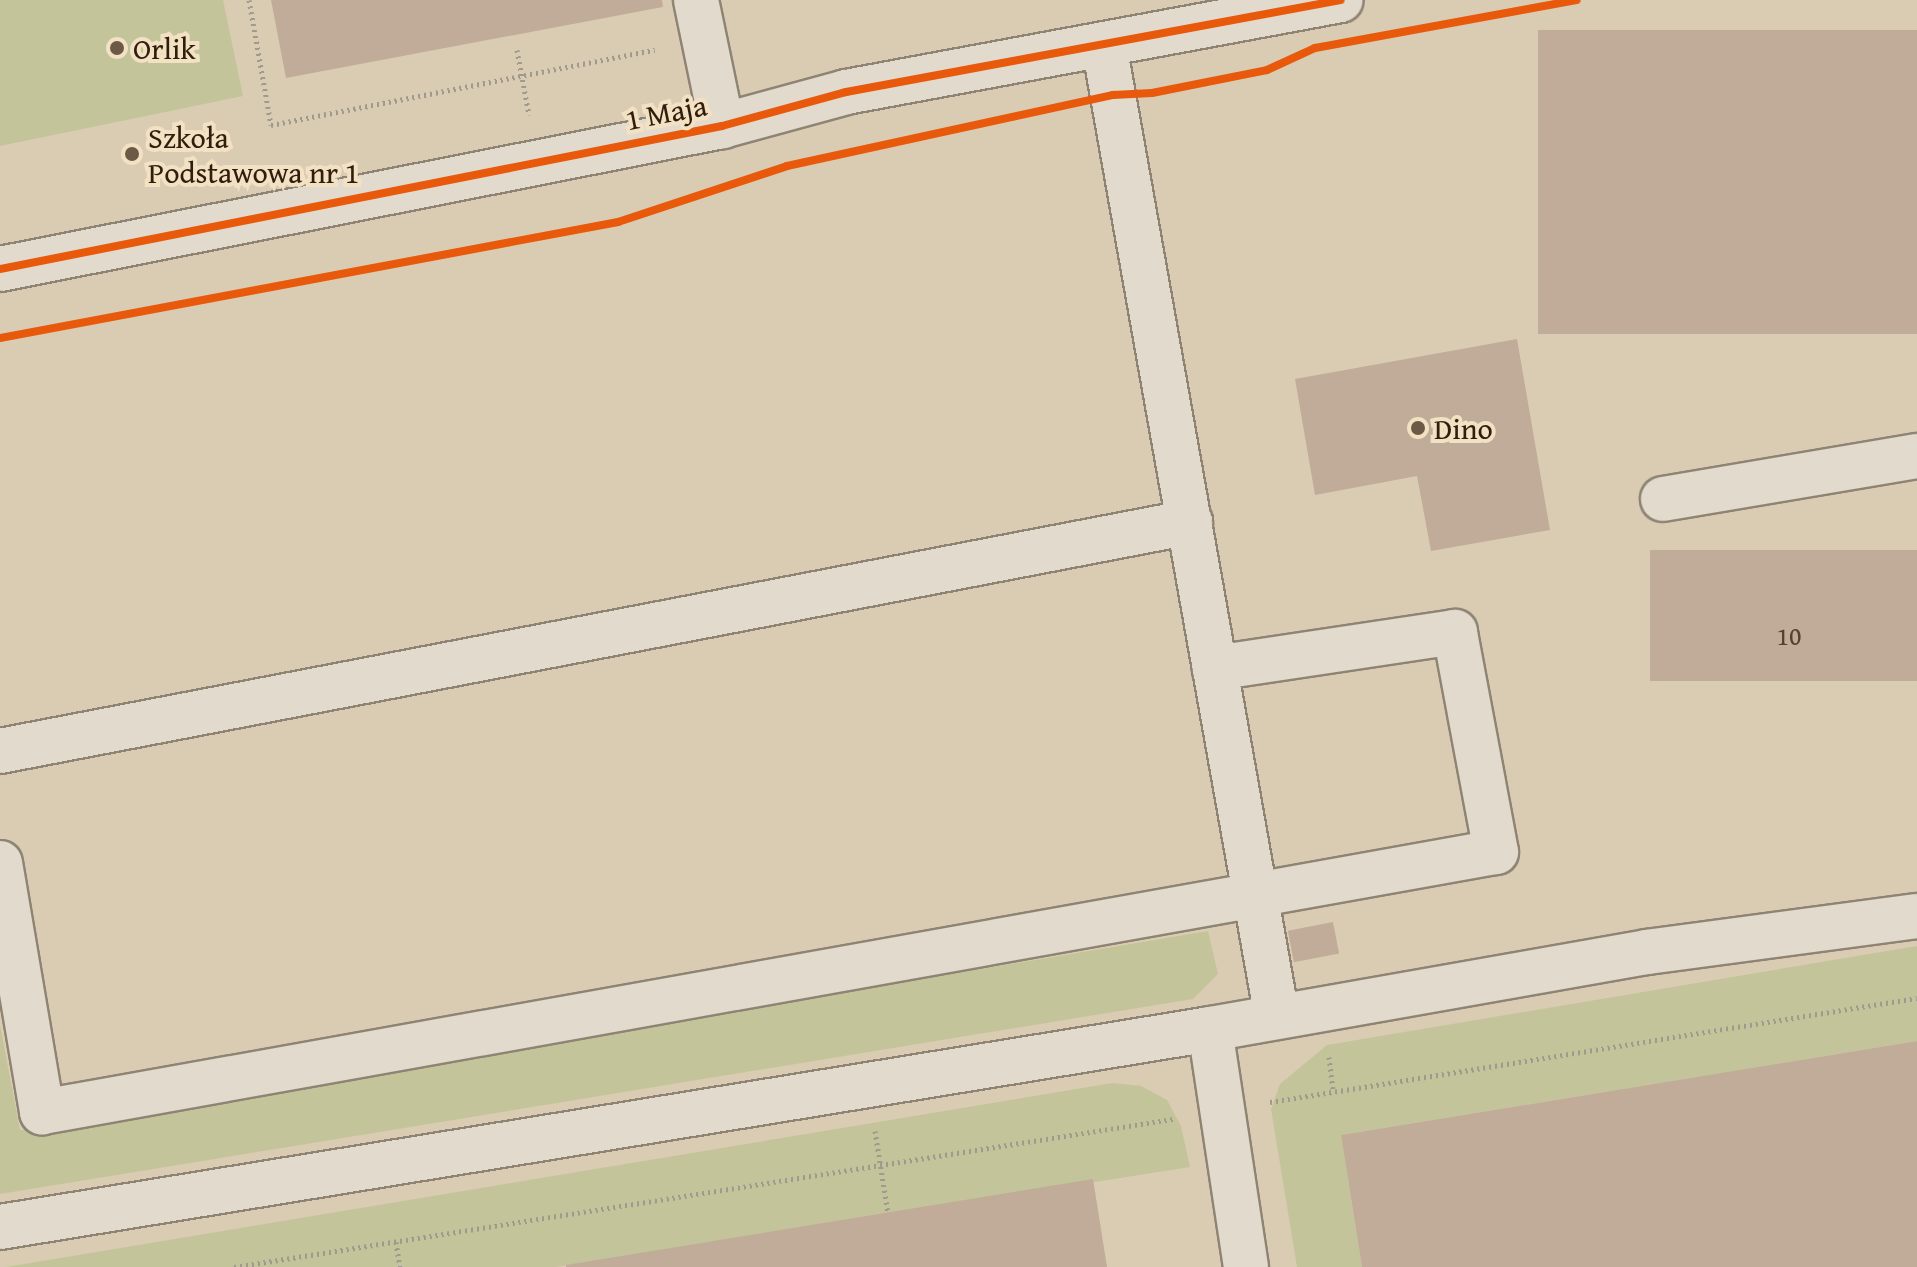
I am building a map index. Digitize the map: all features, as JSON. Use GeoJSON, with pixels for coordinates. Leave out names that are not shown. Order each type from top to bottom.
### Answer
{"type":"FeatureCollection","features":[{"type":"Feature","properties":{"kind":"street","name":"1 Maja"},"geometry":{"type":"LineString","coordinates":[[0,269],[722,126],[846,92],[1341,0]]}},
{"type":"Feature","properties":{"kind":"street"},"geometry":{"type":"LineString","coordinates":[[700,20],[722,126]]}},
{"type":"Feature","properties":{"kind":"street"},"geometry":{"type":"LineString","coordinates":[[1104,45],[1277,1017]]}},
{"type":"Feature","properties":{"kind":"street"},"geometry":{"type":"LineString","coordinates":[[1663,499],[1917,456]]}},
{"type":"Feature","properties":{"kind":"street"},"geometry":{"type":"LineString","coordinates":[[0,751],[1190,522]]}},
{"type":"Feature","properties":{"kind":"street"},"geometry":{"type":"LineString","coordinates":[[0,863],[42,1112],[1496,852],[1455,632],[1215,668]]}},
{"type":"Feature","properties":{"kind":"street"},"geometry":{"type":"LineString","coordinates":[[0,1227],[1210,1029],[1647,952],[1917,916]]}},
{"type":"Feature","properties":{"kind":"street"},"geometry":{"type":"LineString","coordinates":[[1210,1029],[1246,1267]]}},
{"type":"Feature","properties":{"kind":"path"},"geometry":{"type":"LineString","coordinates":[[249,0],[271,125],[523,75],[700,20]]}},
{"type":"Feature","properties":{"kind":"path"},"geometry":{"type":"LineString","coordinates":[[517,50],[530,120]]}},
{"type":"Feature","properties":{"kind":"path"},"geometry":{"type":"LineString","coordinates":[[234,1267],[1917,998]]}},
{"type":"Feature","properties":{"kind":"path"},"geometry":{"type":"LineString","coordinates":[[869,1085],[888,1213]]}},
{"type":"Feature","properties":{"kind":"path"},"geometry":{"type":"LineString","coordinates":[[396,1242],[400,1267]]}},
{"type":"Feature","properties":{"kind":"green space","name":"Orlik"},"geometry":{"type":"Polygon","coordinates":[[[0,0],[223,0],[243,96],[0,146],[0,0]]]}},
{"type":"Feature","properties":{"kind":"green space"},"geometry":{"type":"Polygon","coordinates":[[[1208,931],[1218,974],[1193,999],[0,1194],[0,1025],[20,1130],[1208,931]]]}},
{"type":"Feature","properties":{"kind":"green space"},"geometry":{"type":"Polygon","coordinates":[[[1917,946],[1917,1041],[1341,1135],[1362,1267],[1297,1267],[1271,1109],[1280,1084],[1327,1045],[1917,946]]]}},
{"type":"Feature","properties":{"kind":"green space"},"geometry":{"type":"Polygon","coordinates":[[[1112,1083],[1141,1086],[1167,1100],[1181,1126],[1190,1167],[556,1267],[6,1267],[1112,1083]]]}},
{"type":"Feature","properties":{"kind":"building"},"geometry":{"type":"Polygon","coordinates":[[[271,0],[662,0],[663,7],[286,78],[271,0]]]}},
{"type":"Feature","properties":{"kind":"building"},"geometry":{"type":"Polygon","coordinates":[[[1538,30],[1917,30],[1917,334],[1538,334],[1538,30]]]}},
{"type":"Feature","properties":{"kind":"building","name":"Dino"},"geometry":{"type":"Polygon","coordinates":[[[1517,339],[1550,530],[1431,551],[1417,476],[1315,495],[1295,379],[1517,339]]]}},
{"type":"Feature","properties":{"kind":"building"},"geometry":{"type":"Polygon","coordinates":[[[1650,550],[1917,550],[1917,681],[1650,681],[1650,550]]]}},
{"type":"Feature","properties":{"kind":"building"},"geometry":{"type":"Polygon","coordinates":[[[1333,922],[1339,953],[1294,962],[1288,931],[1333,922]]]}},
{"type":"Feature","properties":{"kind":"building"},"geometry":{"type":"Polygon","coordinates":[[[1917,1041],[1917,1267],[1362,1267],[1341,1135],[1917,1041]]]}},
{"type":"Feature","properties":{"kind":"building"},"geometry":{"type":"Polygon","coordinates":[[[1093,1179],[1107,1267],[566,1267],[566,1265],[1093,1179]]]}},
{"type":"Feature","properties":{"kind":"cycle path"},"geometry":{"type":"LineString","coordinates":[[0,269],[722,126],[846,92],[1341,0]]}},
{"type":"Feature","properties":{"kind":"cycle path"},"geometry":{"type":"LineString","coordinates":[[0,338],[618,222],[787,166],[1113,95],[1152,93],[1267,70],[1315,48],[1577,0]]}},
{"type":"Feature","properties":{"kind":"place","name":"Orlik"},"geometry":{"type":"Point","coordinates":[117,48]}},
{"type":"Feature","properties":{"kind":"place","name":"Szkoła Podstawowa nr 1"},"geometry":{"type":"Point","coordinates":[132,154]}},
{"type":"Feature","properties":{"kind":"place","name":"Dino"},"geometry":{"type":"Point","coordinates":[1418,428]}}]}
